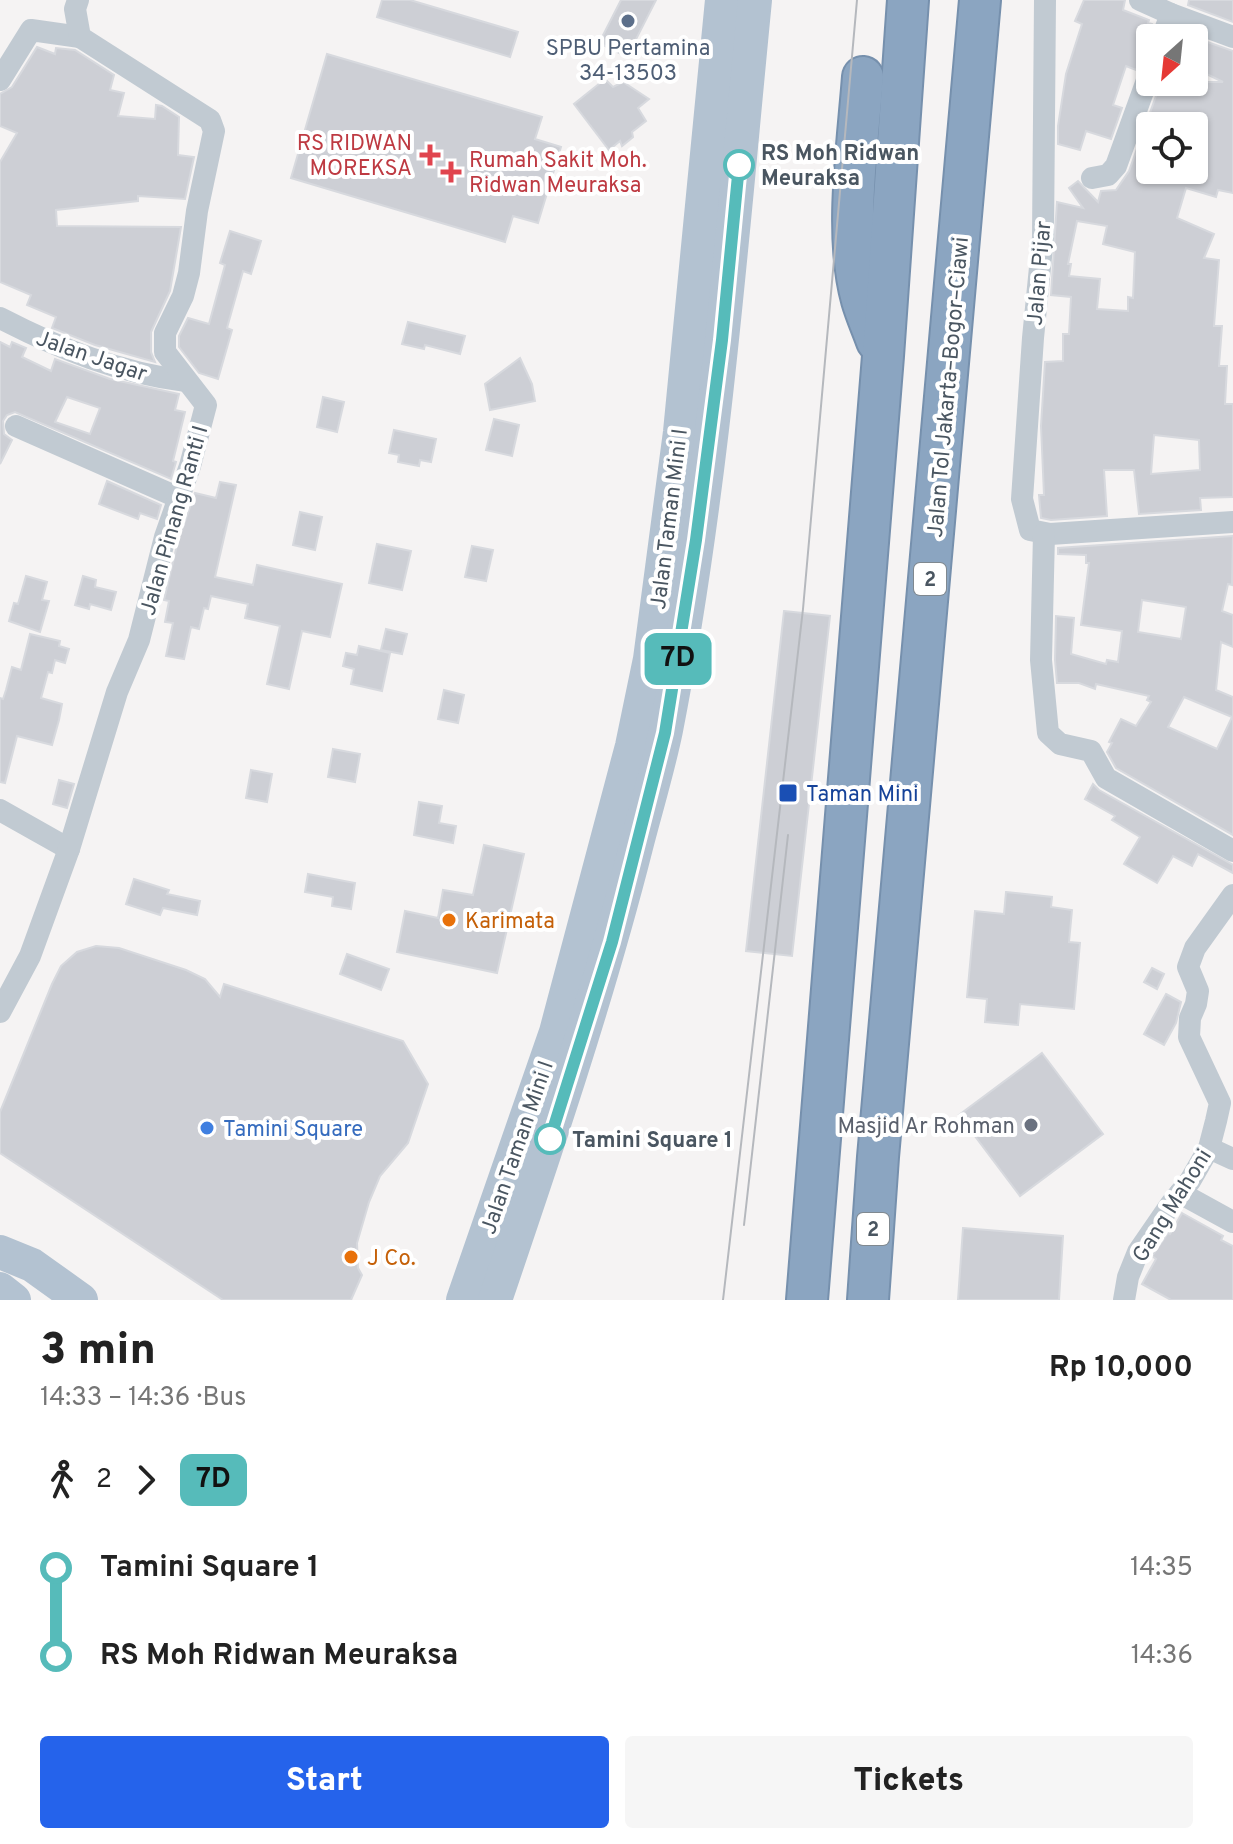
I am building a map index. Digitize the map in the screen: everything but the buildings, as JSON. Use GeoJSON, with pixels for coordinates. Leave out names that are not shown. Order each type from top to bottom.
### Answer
{"type":"FeatureCollection","features":[{"type":"Feature","properties":{"kind":"highway"},"geometry":{"type":"LineString","coordinates":[[807,1300],[883,356],[908,0]]}},
{"type":"Feature","properties":{"kind":"highway","name":"Jalan Tol Jakarta–Bogor–Ciawi"},"geometry":{"type":"LineString","coordinates":[[868,1300],[980,0]]}},
{"type":"Feature","properties":{"kind":"highway"},"geometry":{"type":"LineString","coordinates":[[863,77],[854,193],[855,254],[861,299],[883,356]]}},
{"type":"Feature","properties":{"kind":"highway"},"geometry":{"type":"LineString","coordinates":[[792,1300],[815,1221]]}},
{"type":"Feature","properties":{"kind":"main road","name":"Jalan Taman Mini I"},"geometry":{"type":"LineString","coordinates":[[463,1300],[556,1032],[632,746],[650,659],[680,432],[722,0]]}},
{"type":"Feature","properties":{"kind":"main road","name":"Jalan Taman Mini I"},"geometry":{"type":"LineString","coordinates":[[495,1300],[559,1113],[612,942],[665,733],[696,540],[722,340],[755,0]]}},
{"type":"Feature","properties":{"kind":"main road"},"geometry":{"type":"LineString","coordinates":[[2,1253],[16,1272],[54,1300]]}},
{"type":"Feature","properties":{"kind":"main road"},"geometry":{"type":"LineString","coordinates":[[2,1253],[32,1265],[81,1300]]}},
{"type":"Feature","properties":{"kind":"main road"},"geometry":{"type":"LineString","coordinates":[[0,1289],[14,1300]]}},
{"type":"Feature","properties":{"kind":"street"},"geometry":{"type":"LineString","coordinates":[[0,80],[33,29],[80,37],[75,9],[78,0]]}},
{"type":"Feature","properties":{"kind":"street","name":"Jalan Pijar"},"geometry":{"type":"LineString","coordinates":[[1044,534],[1033,532],[1028,527],[1022,499],[1043,237],[1045,0]]}},
{"type":"Feature","properties":{"kind":"street"},"geometry":{"type":"LineString","coordinates":[[1140,0],[1233,37]]}},
{"type":"Feature","properties":{"kind":"street"},"geometry":{"type":"LineString","coordinates":[[1167,24],[1171,14]]}},
{"type":"Feature","properties":{"kind":"street","name":"Jalan Pinang Ranti I"},"geometry":{"type":"LineString","coordinates":[[0,1012],[30,956],[69,849],[117,692],[139,640],[177,497],[190,466],[206,405],[165,352],[165,333],[183,296],[189,273],[197,211],[214,131],[210,120],[80,37]]}},
{"type":"Feature","properties":{"kind":"street"},"geometry":{"type":"LineString","coordinates":[[1092,178],[1108,175],[1116,166],[1141,96]]}},
{"type":"Feature","properties":{"kind":"street","name":"Jalan Jagar"},"geometry":{"type":"LineString","coordinates":[[0,319],[51,345],[116,368],[186,381]]}},
{"type":"Feature","properties":{"kind":"street"},"geometry":{"type":"LineString","coordinates":[[16,426],[177,497]]}},
{"type":"Feature","properties":{"kind":"street"},"geometry":{"type":"LineString","coordinates":[[1233,522],[1044,534],[1041,660],[1048,733],[1060,744],[1091,751],[1106,778],[1233,851]]}},
{"type":"Feature","properties":{"kind":"street"},"geometry":{"type":"LineString","coordinates":[[0,810],[69,849]]}},
{"type":"Feature","properties":{"kind":"street","name":"Gang Mahoni"},"geometry":{"type":"LineString","coordinates":[[1124,1300],[1128,1277],[1138,1252],[1209,1148],[1220,1103],[1189,1037],[1190,1018],[1198,991],[1188,967],[1195,948],[1233,895]]}},
{"type":"Feature","properties":{"kind":"street"},"geometry":{"type":"LineString","coordinates":[[1209,1148],[1233,1159]]}},
{"type":"Feature","properties":{"kind":"street"},"geometry":{"type":"LineString","coordinates":[[1180,1193],[1233,1222]]}},
{"type":"Feature","properties":{"kind":"tram line"},"geometry":{"type":"LineString","coordinates":[[723,1300],[803,609],[857,0]]}},
{"type":"Feature","properties":{"kind":"tram line"},"geometry":{"type":"LineString","coordinates":[[744,1225],[788,835]]}},
{"type":"Feature","properties":{"kind":"bus line","name":"7D"},"geometry":{"type":"LineString","coordinates":[[550,1139],[612,942],[665,733],[696,540],[722,340],[739,165]]}},
{"type":"Feature","properties":{"kind":"place","name":"SPBU Pertamina 34-13503"},"geometry":{"type":"Point","coordinates":[628,21]}},
{"type":"Feature","properties":{"kind":"place","name":"RS RIDWAN MOREKSA"},"geometry":{"type":"Point","coordinates":[430,155]}},
{"type":"Feature","properties":{"kind":"place","name":"RS Moh Ridwan Meuraksa"},"geometry":{"type":"Point","coordinates":[739,165]}},
{"type":"Feature","properties":{"kind":"place","name":"Rumah Sakit Moh. Ridwan Meuraksa"},"geometry":{"type":"Point","coordinates":[451,172]}},
{"type":"Feature","properties":{"kind":"place","name":"Taman Mini"},"geometry":{"type":"Point","coordinates":[788,793]}},
{"type":"Feature","properties":{"kind":"place","name":"Karimata"},"geometry":{"type":"Point","coordinates":[449,920]}},
{"type":"Feature","properties":{"kind":"place","name":"Masjid Ar Rohman"},"geometry":{"type":"Point","coordinates":[1031,1125]}},
{"type":"Feature","properties":{"kind":"place","name":"Tamini Square"},"geometry":{"type":"Point","coordinates":[207,1128]}},
{"type":"Feature","properties":{"kind":"place","name":"Tamini Square 1"},"geometry":{"type":"Point","coordinates":[550,1139]}},
{"type":"Feature","properties":{"kind":"place","name":"J Co."},"geometry":{"type":"Point","coordinates":[351,1257]}}]}
